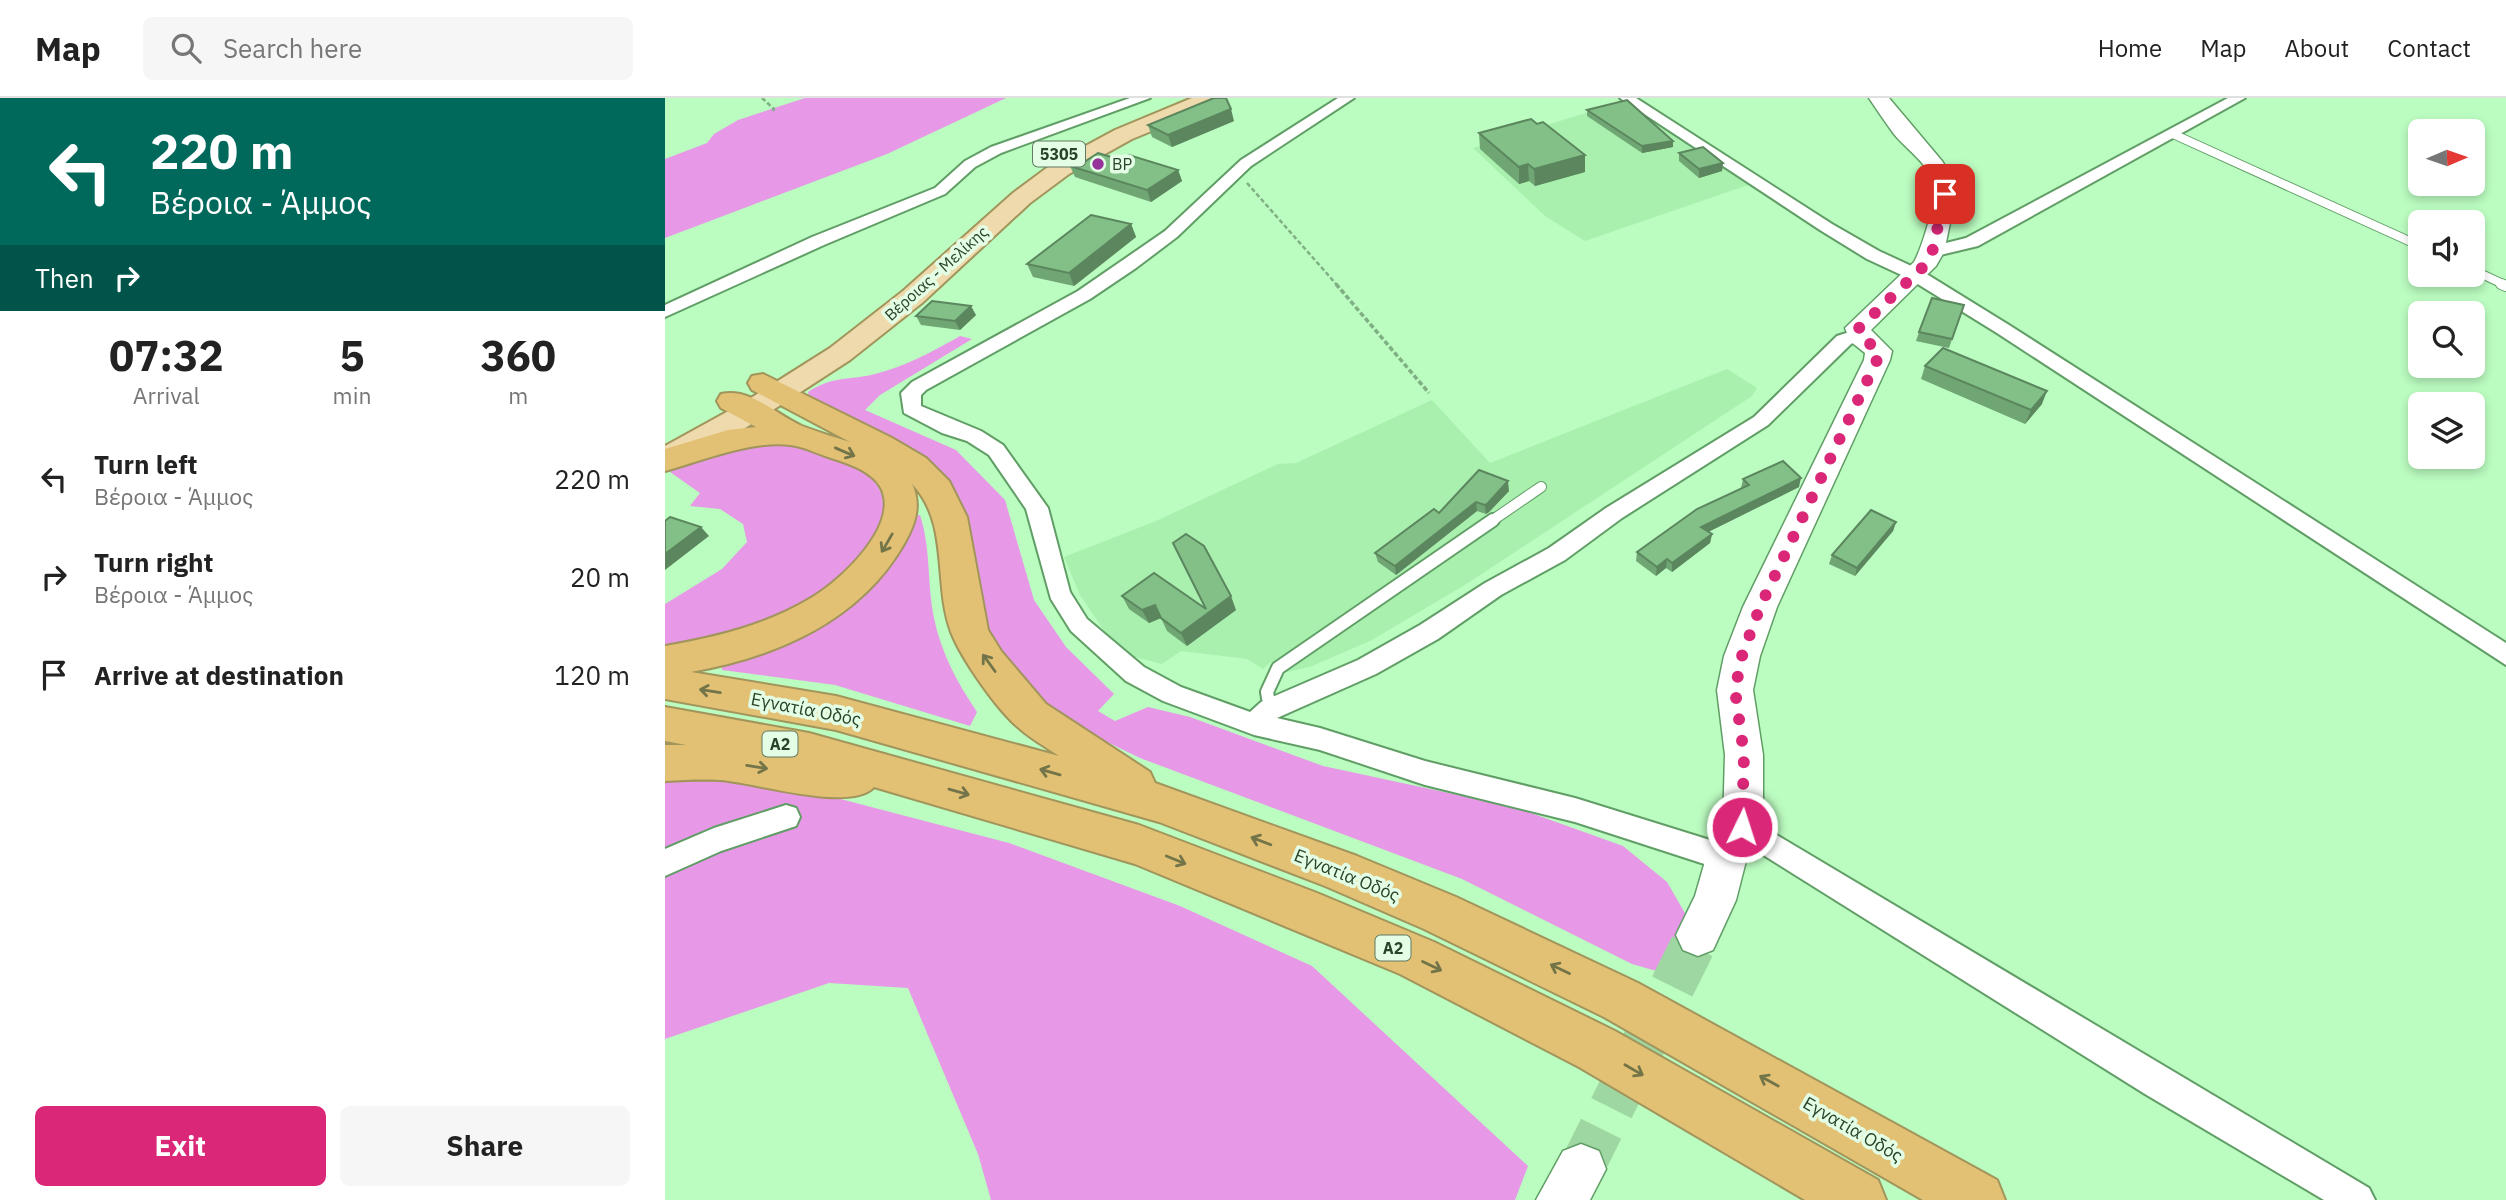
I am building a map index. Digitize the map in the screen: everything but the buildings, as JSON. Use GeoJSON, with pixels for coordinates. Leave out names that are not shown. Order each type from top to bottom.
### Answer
{"type":"FeatureCollection","features":[{"type":"Feature","properties":{"kind":"highway"},"geometry":{"type":"LineString","coordinates":[[758,397],[793,434]]}},
{"type":"Feature","properties":{"kind":"highway"},"geometry":{"type":"LineString","coordinates":[[758,397],[881,444],[914,466],[937,489],[950,517],[969,631],[987,662],[1032,716],[1163,804]]}},
{"type":"Feature","properties":{"kind":"highway"},"geometry":{"type":"LineString","coordinates":[[665,460],[728,440],[793,434],[840,449],[869,462],[893,480],[901,499],[900,519],[887,546],[865,576],[832,602],[794,623],[756,639],[697,657],[665,661]]}},
{"type":"Feature","properties":{"kind":"highway","name":"Εγνατία Οδός"},"geometry":{"type":"LineString","coordinates":[[665,683],[837,713],[1163,804],[1353,876],[1539,959],[1776,1085],[1977,1200]]}},
{"type":"Feature","properties":{"kind":"highway","name":"Α2"},"geometry":{"type":"LineString","coordinates":[[665,724],[809,750],[1139,845],[1417,958],[1597,1049],[1858,1200]]}},
{"type":"Feature","properties":{"kind":"highway"},"geometry":{"type":"LineString","coordinates":[[665,763],[718,762],[758,766],[821,780],[894,773]]}},
{"type":"Feature","properties":{"kind":"main road","name":"Βέροιας - Μελίκης"},"geometry":{"type":"LineString","coordinates":[[665,438],[758,397],[870,307],[978,211],[1037,167],[1109,127],[1181,98]]}},
{"type":"Feature","properties":{"kind":"main road","name":"Βέροιας - Μελίκης"},"geometry":{"type":"LineString","coordinates":[[665,460],[758,397],[895,312],[1001,215],[1103,150],[1212,98]]}},
{"type":"Feature","properties":{"kind":"street"},"geometry":{"type":"LineString","coordinates":[[665,312],[818,241],[940,191],[970,164],[996,150],[1143,98]]}},
{"type":"Feature","properties":{"kind":"street"},"geometry":{"type":"LineString","coordinates":[[1347,98],[1274,144],[1226,179],[1171,234],[1084,295],[919,386],[909,401],[911,408],[949,428],[974,436],[996,450],[1037,508],[1059,593],[1079,625],[1135,674],[1172,694],[1262,716],[1320,739],[1425,773],[1575,810],[1727,858]]}},
{"type":"Feature","properties":{"kind":"street"},"geometry":{"type":"LineString","coordinates":[[1627,98],[1873,255],[1923,263],[2506,655]]}},
{"type":"Feature","properties":{"kind":"street"},"geometry":{"type":"LineString","coordinates":[[1879,98],[1945,183],[1923,263]]}},
{"type":"Feature","properties":{"kind":"street"},"geometry":{"type":"LineString","coordinates":[[1859,335],[1859,328],[1865,320],[1923,263],[1972,242],[2238,98]]}},
{"type":"Feature","properties":{"kind":"street"},"geometry":{"type":"LineString","coordinates":[[1262,716],[1367,667],[1429,632],[1493,589],[1557,554],[1614,513],[1761,421],[1844,340],[1859,335]]}},
{"type":"Feature","properties":{"kind":"street"},"geometry":{"type":"LineString","coordinates":[[1699,935],[1714,900],[1727,858],[1742,827],[1744,755],[1735,690],[1742,656],[1760,607],[1877,360],[1879,351],[1859,335]]}},
{"type":"Feature","properties":{"kind":"street"},"geometry":{"type":"LineString","coordinates":[[665,863],[714,841],[786,817]]}},
{"type":"Feature","properties":{"kind":"street"},"geometry":{"type":"LineString","coordinates":[[1742,827],[2157,1083],[2357,1200]]}},
{"type":"Feature","properties":{"kind":"lane"},"geometry":{"type":"LineString","coordinates":[[2173,134],[2408,241]]}},
{"type":"Feature","properties":{"kind":"lane"},"geometry":{"type":"LineString","coordinates":[[2485,276],[2506,286]]}},
{"type":"Feature","properties":{"kind":"lane"},"geometry":{"type":"LineString","coordinates":[[1262,716],[1278,668],[1541,487]]}},
{"type":"Feature","properties":{"kind":"path"},"geometry":{"type":"LineString","coordinates":[[762,98],[774,109],[772,112]]}},
{"type":"Feature","properties":{"kind":"path"},"geometry":{"type":"LineString","coordinates":[[1226,179],[1247,183],[1257,191],[1429,393]]}},
{"type":"Feature","properties":{"kind":"shaded area"},"geometry":{"type":"Polygon","coordinates":[[[805,98],[1006,98],[887,154],[665,238],[665,159],[707,143],[714,134],[738,120],[805,98]]]}},
{"type":"Feature","properties":{"kind":"shaded area"},"geometry":{"type":"Polygon","coordinates":[[[1624,101],[1751,184],[1585,241],[1545,216],[1473,148],[1624,101]]]}},
{"type":"Feature","properties":{"kind":"shaded area"},"geometry":{"type":"Polygon","coordinates":[[[960,336],[972,339],[880,395],[865,410],[956,450],[1005,500],[1034,600],[1066,647],[1114,694],[1098,711],[1115,721],[1148,707],[1190,717],[1323,766],[1514,807],[1623,846],[1667,882],[1689,920],[1667,974],[1632,964],[1462,879],[1140,758],[1066,722],[1027,688],[996,655],[984,615],[962,505],[937,472],[810,400],[808,392],[834,381],[897,367],[960,336]]]}},
{"type":"Feature","properties":{"kind":"shaded area"},"geometry":{"type":"Polygon","coordinates":[[[1727,369],[1757,388],[1752,396],[1468,583],[1372,640],[1310,667],[1287,672],[1271,662],[1263,669],[1247,659],[1181,651],[1162,664],[1127,655],[1107,635],[1080,595],[1064,557],[1156,521],[1278,464],[1296,463],[1432,400],[1490,463],[1727,369]]]}},
{"type":"Feature","properties":{"kind":"shaded area"},"geometry":{"type":"Polygon","coordinates":[[[784,444],[838,458],[855,466],[877,485],[883,507],[877,530],[861,553],[840,575],[793,610],[749,630],[665,650],[665,604],[722,569],[747,542],[743,524],[720,509],[690,506],[700,493],[670,472],[698,459],[725,451],[784,444]]]}},
{"type":"Feature","properties":{"kind":"shaded area"},"geometry":{"type":"Polygon","coordinates":[[[920,515],[926,541],[934,618],[951,668],[977,712],[970,726],[835,685],[722,670],[722,663],[789,638],[914,516],[920,515]]]}},
{"type":"Feature","properties":{"kind":"shaded area"},"geometry":{"type":"Polygon","coordinates":[[[680,775],[806,790],[1009,843],[1180,906],[1312,966],[1528,1166],[1515,1200],[991,1200],[978,1154],[908,988],[829,983],[665,1039],[665,776],[680,775]]]}},
{"type":"Feature","properties":{"kind":"tunnel"},"geometry":{"type":"LineString","coordinates":[[1581,1169],[1698,935]]}},
{"type":"Feature","properties":{"kind":"place","name":"BP"},"geometry":{"type":"Point","coordinates":[1098,164]}},
{"type":"Feature","properties":{"kind":"route"},"geometry":{"type":"LineString","coordinates":[[1742,827],[1745,796],[1744,755],[1735,690],[1742,656],[1760,607],[1877,360],[1879,351],[1859,335],[1859,328],[1888,297],[1924,266],[1932,253],[1945,194]]}}]}
